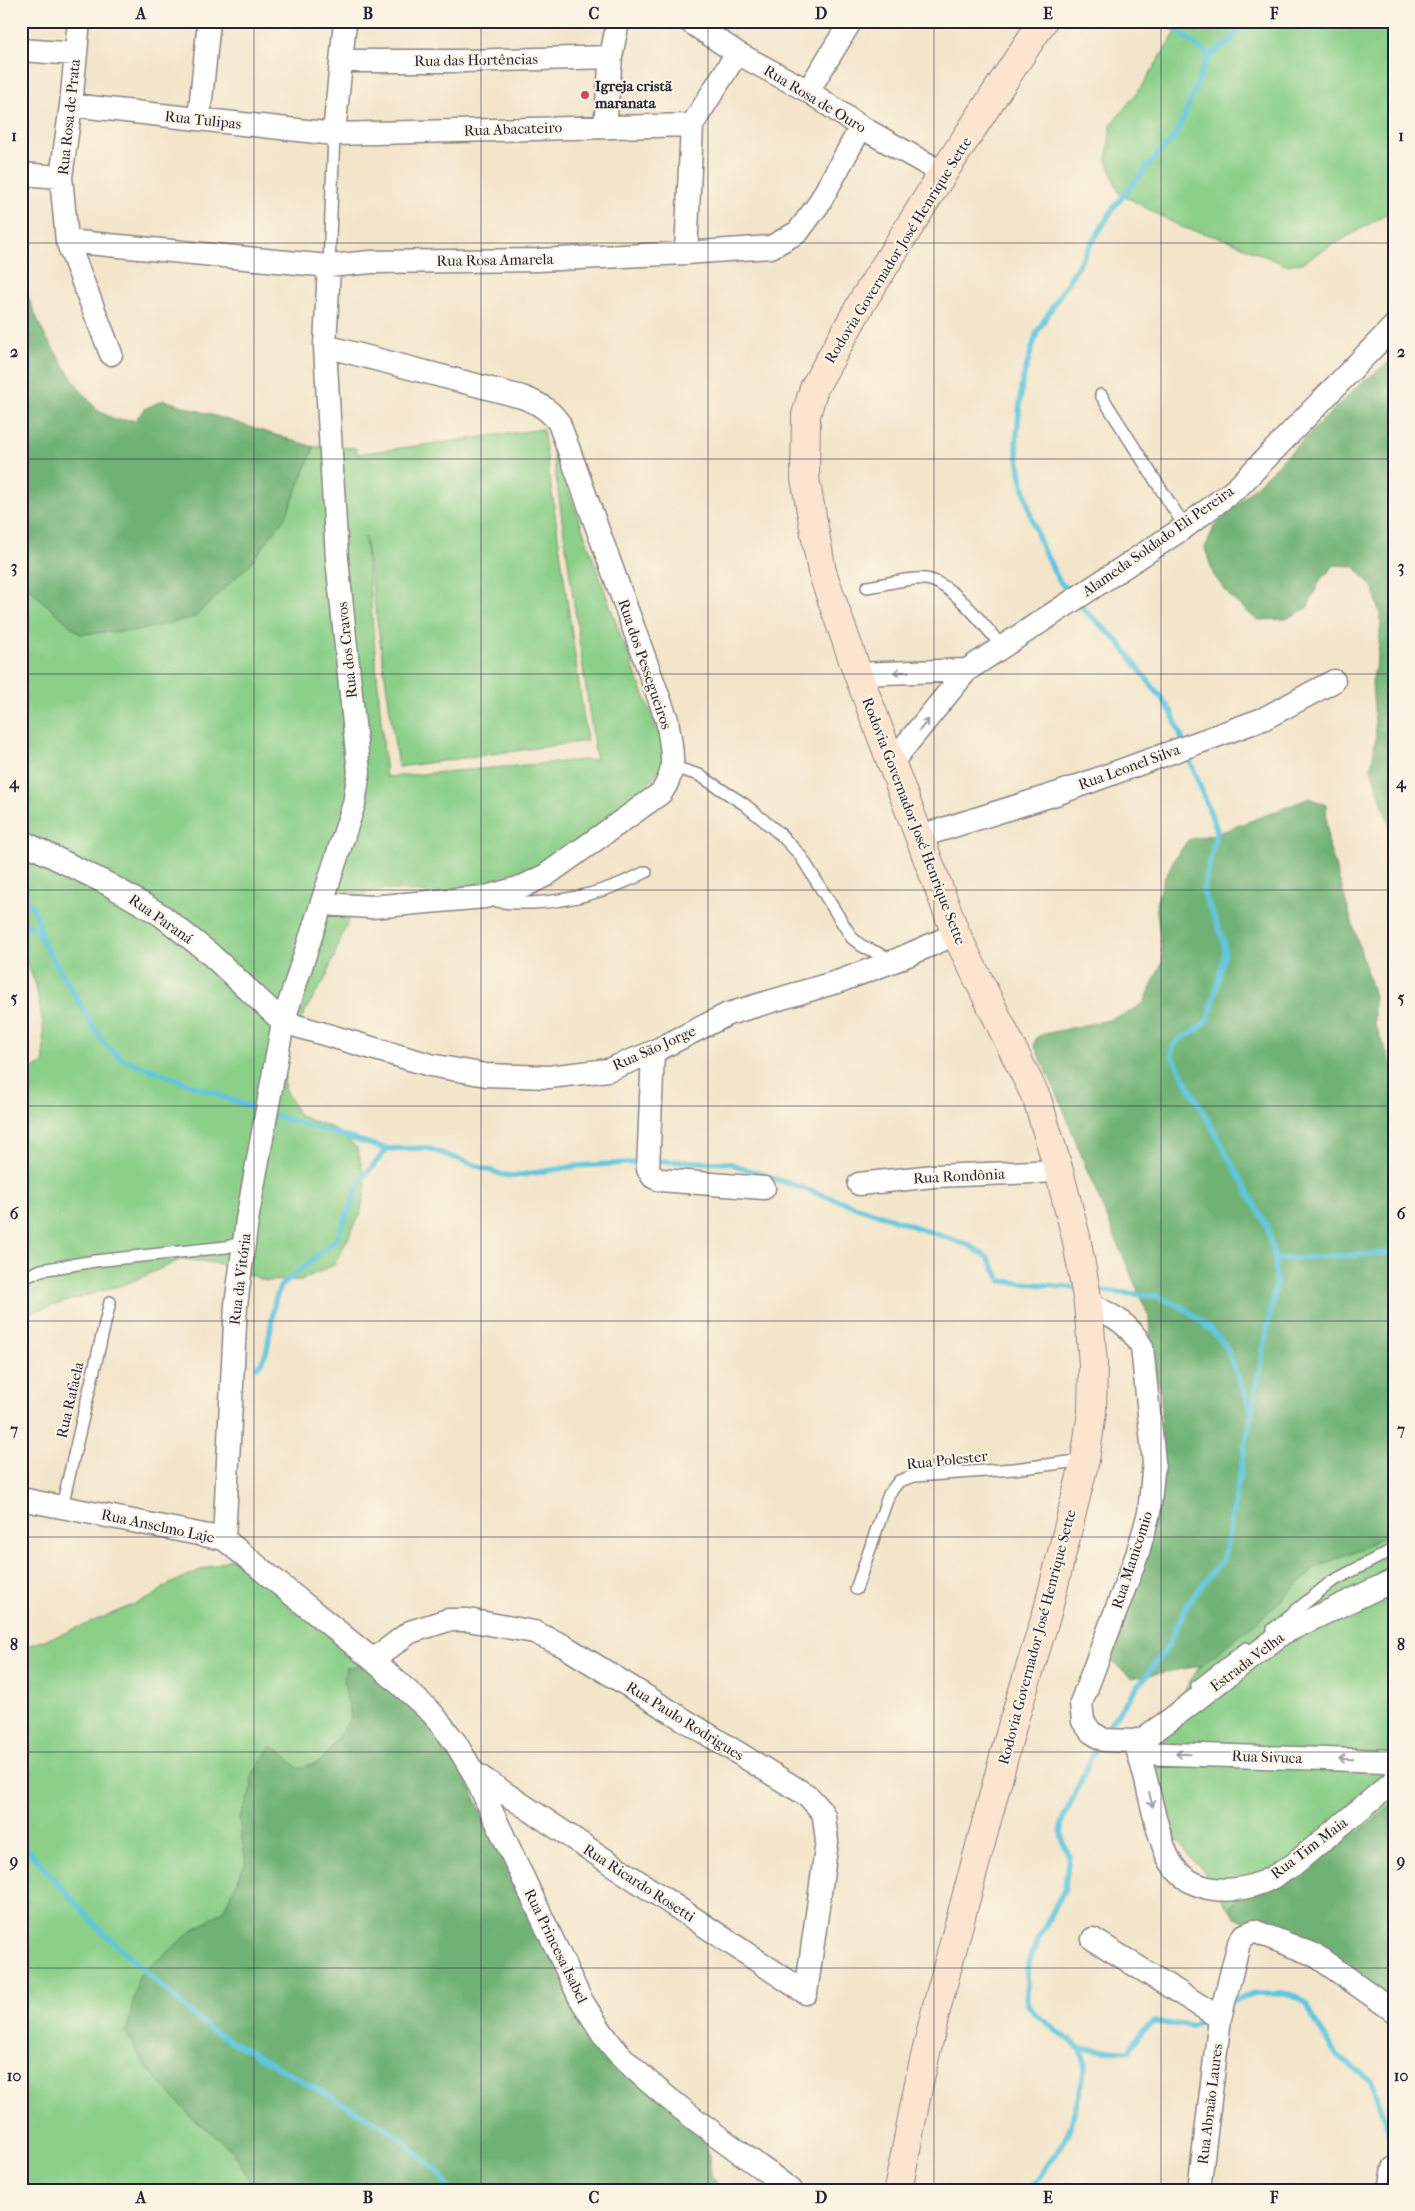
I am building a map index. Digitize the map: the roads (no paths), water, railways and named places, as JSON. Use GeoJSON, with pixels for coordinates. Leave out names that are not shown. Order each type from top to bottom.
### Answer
{"type":"FeatureCollection","features":[{"type":"Feature","properties":{"kind":"main road","name":"Rodovia Governador José Henrique Sette"},"geometry":{"type":"LineString","coordinates":[[898,2190],[920,2078],[937,2006],[1013,1723],[1047,1613],[1085,1460],[1092,1412],[1088,1303],[1076,1237],[1059,1171],[1037,1099],[956,934],[918,837],[822,572],[805,478],[806,415],[814,388],[827,362],[943,173],[1043,21]]}},
{"type":"Feature","properties":{"kind":"street","name":"Rua Rosa de Prata"},"geometry":{"type":"LineString","coordinates":[[79,21],[71,105],[61,178],[67,241],[111,354]]}},
{"type":"Feature","properties":{"kind":"street"},"geometry":{"type":"LineString","coordinates":[[200,119],[209,21]]}},
{"type":"Feature","properties":{"kind":"street"},"geometry":{"type":"LineString","coordinates":[[334,134],[345,21]]}},
{"type":"Feature","properties":{"kind":"street"},"geometry":{"type":"LineString","coordinates":[[605,126],[611,57],[618,21]]}},
{"type":"Feature","properties":{"kind":"street","name":"Rua Rosa de Ouro"},"geometry":{"type":"LineString","coordinates":[[690,21],[738,53],[808,91],[861,127],[943,173]]}},
{"type":"Feature","properties":{"kind":"street"},"geometry":{"type":"LineString","coordinates":[[808,91],[851,21]]}},
{"type":"Feature","properties":{"kind":"street"},"geometry":{"type":"LineString","coordinates":[[21,50],[76,54]]}},
{"type":"Feature","properties":{"kind":"street"},"geometry":{"type":"LineString","coordinates":[[686,253],[692,126],[738,53]]}},
{"type":"Feature","properties":{"kind":"street","name":"Rua das Hortências"},"geometry":{"type":"LineString","coordinates":[[341,61],[465,61],[611,57]]}},
{"type":"Feature","properties":{"kind":"street","name":"Rua Tulipas"},"geometry":{"type":"LineString","coordinates":[[71,105],[334,134]]}},
{"type":"Feature","properties":{"kind":"street","name":"Rua Abacateiro"},"geometry":{"type":"LineString","coordinates":[[334,134],[605,126],[692,126]]}},
{"type":"Feature","properties":{"kind":"street","name":"Rua Rosa Amarela"},"geometry":{"type":"LineString","coordinates":[[67,241],[329,266],[371,262],[537,260],[771,247],[798,232],[818,205],[861,127]]}},
{"type":"Feature","properties":{"kind":"street"},"geometry":{"type":"LineString","coordinates":[[21,174],[61,178]]}},
{"type":"Feature","properties":{"kind":"street","name":"Rua dos Cravos"},"geometry":{"type":"LineString","coordinates":[[283,1022],[354,804],[359,772],[337,559],[325,346],[329,266]]}},
{"type":"Feature","properties":{"kind":"street","name":"Alameda Soldado Eli Pereira"},"geometry":{"type":"LineString","coordinates":[[892,762],[967,670],[1185,526],[1237,488],[1394,326]]}},
{"type":"Feature","properties":{"kind":"street","name":"Rua dos Pessegueiros"},"geometry":{"type":"LineString","coordinates":[[323,904],[371,907],[485,897],[522,887],[546,875],[661,793],[670,781],[673,767],[667,720],[559,423],[551,412],[539,404],[522,397],[325,346]]}},
{"type":"Feature","properties":{"kind":"street"},"geometry":{"type":"LineString","coordinates":[[858,674],[967,670]]}},
{"type":"Feature","properties":{"kind":"street","name":"Rua Leonel Silva"},"geometry":{"type":"LineString","coordinates":[[918,837],[1059,793],[1263,719],[1334,681]]}},
{"type":"Feature","properties":{"kind":"street","name":"Rua Paraná"},"geometry":{"type":"LineString","coordinates":[[21,841],[108,884],[161,915],[209,953],[283,1022]]}},
{"type":"Feature","properties":{"kind":"street","name":"Rua São Jorge"},"geometry":{"type":"LineString","coordinates":[[283,1022],[430,1065],[486,1074],[549,1077],[608,1070],[653,1052],[728,1014],[840,981],[894,961],[956,934]]}},
{"type":"Feature","properties":{"kind":"street","name":"Rua da Vitória"},"geometry":{"type":"LineString","coordinates":[[224,1539],[236,1305],[244,1242],[283,1022]]}},
{"type":"Feature","properties":{"kind":"street"},"geometry":{"type":"LineString","coordinates":[[653,1052],[648,1169],[653,1177],[660,1180],[764,1188]]}},
{"type":"Feature","properties":{"kind":"street","name":"Rua Rondônia"},"geometry":{"type":"LineString","coordinates":[[859,1184],[934,1176],[1059,1171]]}},
{"type":"Feature","properties":{"kind":"street","name":"Rua Manicomio"},"geometry":{"type":"LineString","coordinates":[[1088,1303],[1120,1319],[1134,1332],[1142,1347],[1154,1462],[1149,1513],[1137,1555],[1081,1702],[1083,1721],[1091,1732],[1104,1740]]}},
{"type":"Feature","properties":{"kind":"street","name":"Rua Anselmo Laje"},"geometry":{"type":"LineString","coordinates":[[21,1499],[224,1539],[372,1660]]}},
{"type":"Feature","properties":{"kind":"street","name":"Estrada Velha"},"geometry":{"type":"LineString","coordinates":[[1104,1740],[1136,1747],[1144,1738],[1171,1720],[1283,1634],[1394,1580]]}},
{"type":"Feature","properties":{"kind":"street","name":"Rua Paulo Rodrigues"},"geometry":{"type":"LineString","coordinates":[[372,1660],[410,1632],[448,1620],[468,1620],[534,1632],[564,1646],[808,1796],[824,1816],[827,1842],[806,1993]]}},
{"type":"Feature","properties":{"kind":"street","name":"Rua Princesa Isabel"},"geometry":{"type":"LineString","coordinates":[[372,1660],[432,1713],[455,1742],[473,1772],[580,1998],[621,2056],[656,2088],[791,2190]]}},
{"type":"Feature","properties":{"kind":"street","name":"Rua Sivuca"},"geometry":{"type":"LineString","coordinates":[[1136,1747],[1387,1761],[1394,1764]]}},
{"type":"Feature","properties":{"kind":"street","name":"Rua Tim Maia"},"geometry":{"type":"LineString","coordinates":[[1136,1747],[1158,1828],[1168,1856],[1178,1872],[1190,1882],[1207,1889],[1225,1891],[1246,1887],[1263,1882],[1278,1874],[1293,1865],[1394,1781]]}},
{"type":"Feature","properties":{"kind":"street","name":"Rua Ricardo Rosetti"},"geometry":{"type":"LineString","coordinates":[[473,1772],[806,1993]]}},
{"type":"Feature","properties":{"kind":"street","name":"Rua Abraão Laures"},"geometry":{"type":"LineString","coordinates":[[1199,2190],[1220,2018],[1239,1944],[1243,1936],[1248,1932],[1254,1931],[1315,1955],[1394,2011]]}},
{"type":"Feature","properties":{"kind":"street"},"geometry":{"type":"LineString","coordinates":[[1094,1939],[1220,2018]]}},
{"type":"Feature","properties":{"kind":"street"},"geometry":{"type":"LineString","coordinates":[[1390,2190],[1394,2168]]}},
{"type":"Feature","properties":{"kind":"lane"},"geometry":{"type":"LineString","coordinates":[[329,266],[334,134]]}},
{"type":"Feature","properties":{"kind":"lane"},"geometry":{"type":"LineString","coordinates":[[1101,395],[1185,526]]}},
{"type":"Feature","properties":{"kind":"lane"},"geometry":{"type":"LineString","coordinates":[[867,587],[925,578],[941,585],[955,594],[984,624],[1002,647]]}},
{"type":"Feature","properties":{"kind":"lane"},"geometry":{"type":"LineString","coordinates":[[673,767],[699,775],[744,804],[780,834],[800,855],[852,938],[862,946],[894,961]]}},
{"type":"Feature","properties":{"kind":"lane"},"geometry":{"type":"LineString","coordinates":[[485,897],[502,903],[573,900],[613,888],[646,872]]}},
{"type":"Feature","properties":{"kind":"lane"},"geometry":{"type":"LineString","coordinates":[[21,1279],[41,1270],[95,1261],[226,1247],[244,1242]]}},
{"type":"Feature","properties":{"kind":"lane","name":"Rua Rafaela"},"geometry":{"type":"LineString","coordinates":[[62,1506],[110,1302]]}},
{"type":"Feature","properties":{"kind":"lane","name":"Rua Polester"},"geometry":{"type":"LineString","coordinates":[[856,1589],[888,1494],[899,1481],[914,1476],[1014,1469],[1085,1460]]}},
{"type":"Feature","properties":{"kind":"lane"},"geometry":{"type":"LineString","coordinates":[[1136,1747],[1216,1669],[1277,1626],[1331,1582],[1394,1548]]}},
{"type":"Feature","properties":{"kind":"waterway"},"geometry":{"type":"LineString","coordinates":[[1164,21],[1210,56]]}},
{"type":"Feature","properties":{"kind":"waterway"},"geometry":{"type":"LineString","coordinates":[[1072,596],[1058,579],[1041,545],[1021,477],[1016,443],[1022,382],[1037,332],[1114,207],[1156,156],[1174,138],[1206,61],[1217,50],[1228,44],[1246,21]]}},
{"type":"Feature","properties":{"kind":"waterway"},"geometry":{"type":"LineString","coordinates":[[1078,604],[1118,641],[1171,711],[1184,744]]}},
{"type":"Feature","properties":{"kind":"waterway"},"geometry":{"type":"LineString","coordinates":[[1103,1733],[1167,1648],[1188,1603],[1224,1558],[1276,1283],[1275,1259],[1267,1226],[1172,1056],[1176,1043],[1199,1028],[1209,1017],[1225,952],[1223,938],[1203,892],[1217,830],[1187,753]]}},
{"type":"Feature","properties":{"kind":"waterway"},"geometry":{"type":"LineString","coordinates":[[21,895],[30,904],[36,915],[42,939]]}},
{"type":"Feature","properties":{"kind":"waterway"},"geometry":{"type":"LineString","coordinates":[[21,919],[37,932],[102,1041],[120,1058],[261,1111]]}},
{"type":"Feature","properties":{"kind":"waterway"},"geometry":{"type":"LineString","coordinates":[[270,1114],[387,1149],[427,1148],[503,1175],[515,1176],[577,1166],[644,1162]]}},
{"type":"Feature","properties":{"kind":"waterway"},"geometry":{"type":"LineString","coordinates":[[257,1367],[262,1362],[267,1350],[275,1300],[281,1286],[336,1240],[362,1179],[387,1149]]}},
{"type":"Feature","properties":{"kind":"waterway"},"geometry":{"type":"LineString","coordinates":[[654,1161],[729,1163],[971,1246],[988,1258],[1001,1281],[1078,1288]]}},
{"type":"Feature","properties":{"kind":"waterway"},"geometry":{"type":"LineString","coordinates":[[1275,1259],[1394,1253]]}},
{"type":"Feature","properties":{"kind":"waterway"},"geometry":{"type":"LineString","coordinates":[[1092,1290],[1157,1296],[1184,1308],[1207,1326],[1225,1345],[1251,1410]]}},
{"type":"Feature","properties":{"kind":"waterway"},"geometry":{"type":"LineString","coordinates":[[1029,2190],[1061,2147],[1071,2125],[1085,2063],[1081,2049],[1036,2015],[1028,2005],[1027,1969],[1036,1943],[1065,1888],[1069,1856],[1062,1838],[1061,1824],[1099,1741]]}},
{"type":"Feature","properties":{"kind":"waterway"},"geometry":{"type":"LineString","coordinates":[[21,1842],[98,1928],[209,2029],[387,2128],[438,2171],[450,2190]]}},
{"type":"Feature","properties":{"kind":"waterway"},"geometry":{"type":"LineString","coordinates":[[1231,2001],[1255,1994],[1290,1994],[1300,1998],[1307,2004],[1317,2025],[1339,2057],[1371,2081],[1394,2149]]}},
{"type":"Feature","properties":{"kind":"waterway"},"geometry":{"type":"LineString","coordinates":[[1081,2049],[1129,2051],[1142,2032],[1154,2022],[1192,2026],[1207,2017]]}},
{"type":"Feature","properties":{"kind":"place","name":"Igreja cristã maranata"},"geometry":{"type":"Point","coordinates":[585,95]}}]}
